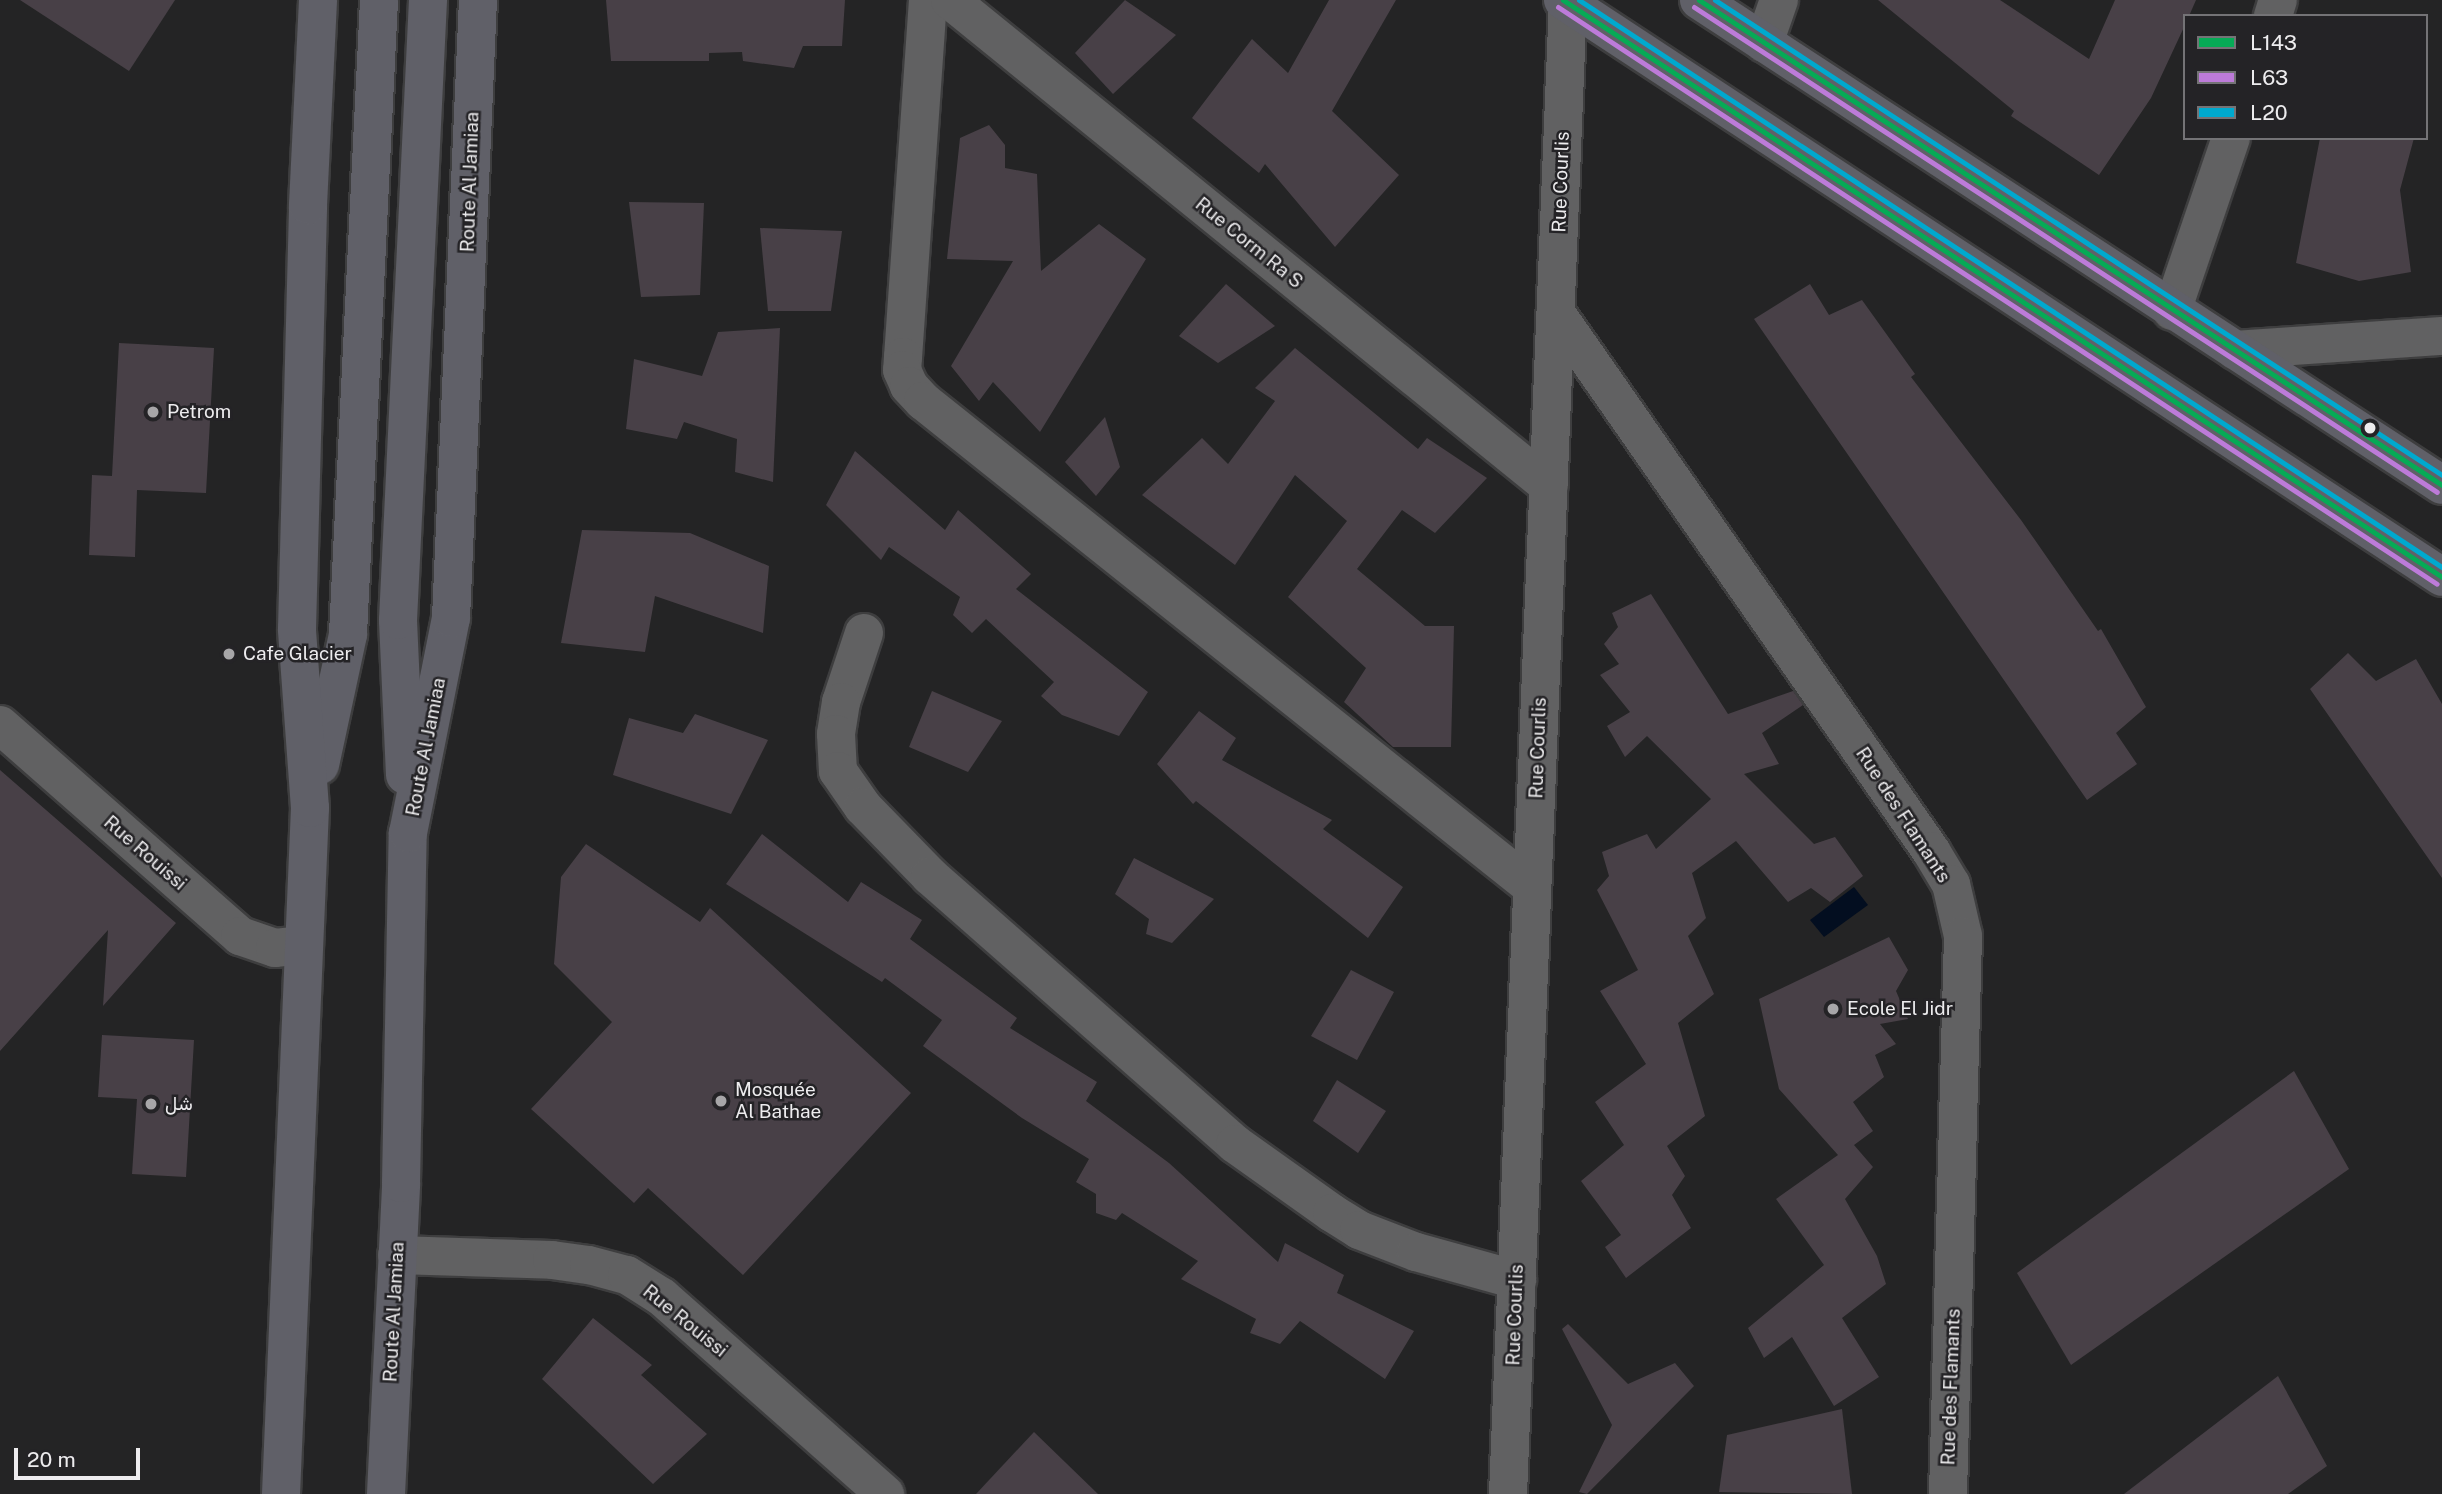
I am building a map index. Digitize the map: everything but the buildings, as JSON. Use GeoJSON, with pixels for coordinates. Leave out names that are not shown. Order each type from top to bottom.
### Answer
{"type":"FeatureCollection","features":[{"type":"Feature","properties":{"kind":"main road"},"geometry":{"type":"LineString","coordinates":[[281,1494],[310,808],[297,629],[308,205],[318,0]]}},
{"type":"Feature","properties":{"kind":"main road"},"geometry":{"type":"LineString","coordinates":[[310,808],[348,634],[379,0]]}},
{"type":"Feature","properties":{"kind":"main road"},"geometry":{"type":"LineString","coordinates":[[408,833],[398,620],[428,0]]}},
{"type":"Feature","properties":{"kind":"main road","name":"Route Al Jamiaa"},"geometry":{"type":"LineString","coordinates":[[386,1494],[397,1255],[408,833],[452,618],[478,0]]}},
{"type":"Feature","properties":{"kind":"main road"},"geometry":{"type":"LineString","coordinates":[[1699,0],[2442,485]]}},
{"type":"Feature","properties":{"kind":"main road"},"geometry":{"type":"LineString","coordinates":[[1566,1],[2442,577]]}},
{"type":"Feature","properties":{"kind":"street"},"geometry":{"type":"LineString","coordinates":[[928,0],[902,370],[909,386],[934,410],[1532,887]]}},
{"type":"Feature","properties":{"kind":"street","name":"Rue Corm Ra S"},"geometry":{"type":"LineString","coordinates":[[950,0],[1549,486]]}},
{"type":"Feature","properties":{"kind":"street"},"geometry":{"type":"LineString","coordinates":[[1764,43],[1779,0]]}},
{"type":"Feature","properties":{"kind":"street","name":"Rue Courlis"},"geometry":{"type":"LineString","coordinates":[[1508,1494],[1556,313],[1566,1]]}},
{"type":"Feature","properties":{"kind":"street"},"geometry":{"type":"LineString","coordinates":[[2172,311],[2230,140]]}},
{"type":"Feature","properties":{"kind":"street","name":"Rue des Flamants"},"geometry":{"type":"LineString","coordinates":[[1556,313],[1931,850],[1951,884],[1963,936],[1948,1494]]}},
{"type":"Feature","properties":{"kind":"street"},"geometry":{"type":"LineString","coordinates":[[2235,350],[2442,337]]}},
{"type":"Feature","properties":{"kind":"street"},"geometry":{"type":"LineString","coordinates":[[864,633],[841,702],[836,734],[838,771],[863,807],[930,876],[1235,1144],[1332,1213],[1359,1230],[1416,1252],[1517,1280]]}},
{"type":"Feature","properties":{"kind":"street","name":"Rue Rouissi"},"geometry":{"type":"LineString","coordinates":[[0,725],[240,936],[275,948],[304,945]]}},
{"type":"Feature","properties":{"kind":"street","name":"Rue Rouissi"},"geometry":{"type":"LineString","coordinates":[[397,1255],[552,1260],[589,1265],[627,1275],[662,1297],[884,1494]]}},
{"type":"Feature","properties":{"kind":"water"},"geometry":{"type":"Polygon","coordinates":[[[1854,887],[1868,905],[1824,937],[1810,920],[1854,887]]]}},
{"type":"Feature","properties":{"kind":"transit line","name":"L143"},"geometry":{"type":"LineString","coordinates":[[1563,0],[2442,577]]}},
{"type":"Feature","properties":{"kind":"transit line","name":"L20"},"geometry":{"type":"LineString","coordinates":[[1579,0],[2442,567]]}},
{"type":"Feature","properties":{"kind":"transit line","name":"L143"},"geometry":{"type":"LineString","coordinates":[[1699,0],[2442,485]]}},
{"type":"Feature","properties":{"kind":"transit line","name":"L20"},"geometry":{"type":"LineString","coordinates":[[1715,0],[2442,475]]}},
{"type":"Feature","properties":{"kind":"transit line","name":"L63"},"geometry":{"type":"LineString","coordinates":[[1558,7],[2437,584]]}},
{"type":"Feature","properties":{"kind":"transit line","name":"L63"},"geometry":{"type":"LineString","coordinates":[[1694,7],[2437,492]]}},
{"type":"Feature","properties":{"kind":"place","name":"Petrom"},"geometry":{"type":"Point","coordinates":[153,412]}},
{"type":"Feature","properties":{"kind":"place","name":"Cafe Glacier"},"geometry":{"type":"Point","coordinates":[229,654]}},
{"type":"Feature","properties":{"kind":"place","name":"Ecole El Jidr"},"geometry":{"type":"Point","coordinates":[1833,1009]}},
{"type":"Feature","properties":{"kind":"place","name":"Mosquée Al Bathae"},"geometry":{"type":"Point","coordinates":[721,1101]}},
{"type":"Feature","properties":{"kind":"place","name":"شل"},"geometry":{"type":"Point","coordinates":[151,1104]}}]}
